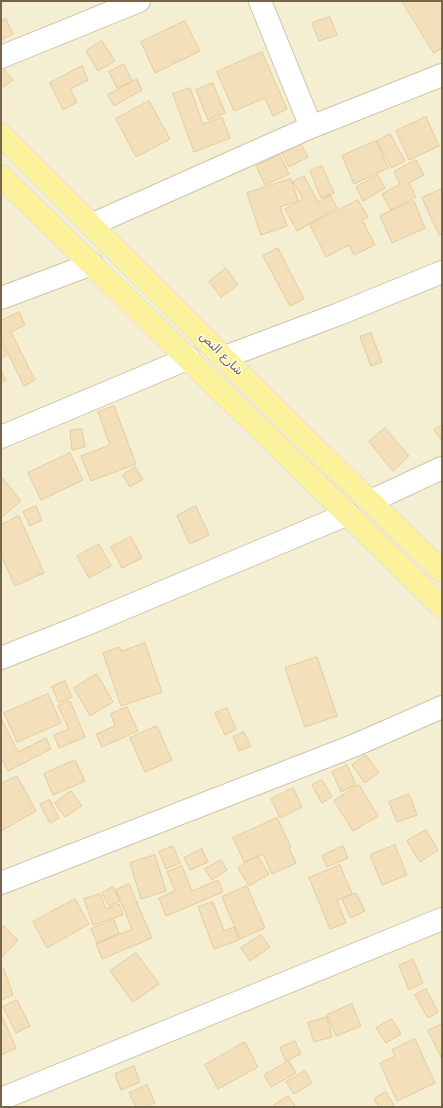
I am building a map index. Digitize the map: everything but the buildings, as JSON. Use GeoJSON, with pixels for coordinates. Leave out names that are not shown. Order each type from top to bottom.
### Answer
{"type":"FeatureCollection","features":[{"type":"Feature","properties":{"kind":"main road","name":"شارع النص"},"geometry":{"type":"LineString","coordinates":[[1,135],[225,357],[291,425],[442,571]]}},
{"type":"Feature","properties":{"kind":"main road"},"geometry":{"type":"LineString","coordinates":[[1,176],[189,358],[442,607]]}},
{"type":"Feature","properties":{"kind":"street"},"geometry":{"type":"LineString","coordinates":[[1,57],[139,1]]}},
{"type":"Feature","properties":{"kind":"street"},"geometry":{"type":"LineString","coordinates":[[260,1],[311,127]]}},
{"type":"Feature","properties":{"kind":"street"},"geometry":{"type":"LineString","coordinates":[[91,225],[311,127],[442,75]]}},
{"type":"Feature","properties":{"kind":"street"},"geometry":{"type":"LineString","coordinates":[[1,298],[92,264]]}},
{"type":"Feature","properties":{"kind":"street"},"geometry":{"type":"LineString","coordinates":[[225,357],[339,314],[442,272]]}},
{"type":"Feature","properties":{"kind":"street"},"geometry":{"type":"LineString","coordinates":[[1,437],[189,358]]}},
{"type":"Feature","properties":{"kind":"street"},"geometry":{"type":"LineString","coordinates":[[371,502],[442,468]]}},
{"type":"Feature","properties":{"kind":"street"},"geometry":{"type":"LineString","coordinates":[[1,658],[82,626],[348,514]]}},
{"type":"Feature","properties":{"kind":"street"},"geometry":{"type":"LineString","coordinates":[[1,883],[353,746],[442,707]]}},
{"type":"Feature","properties":{"kind":"street"},"geometry":{"type":"LineString","coordinates":[[1,1099],[442,919]]}},
{"type":"Feature","properties":{"kind":"shaded area"},"geometry":{"type":"Polygon","coordinates":[[[1,1],[442,1],[442,1107],[1,1107],[1,1]]]}}]}
